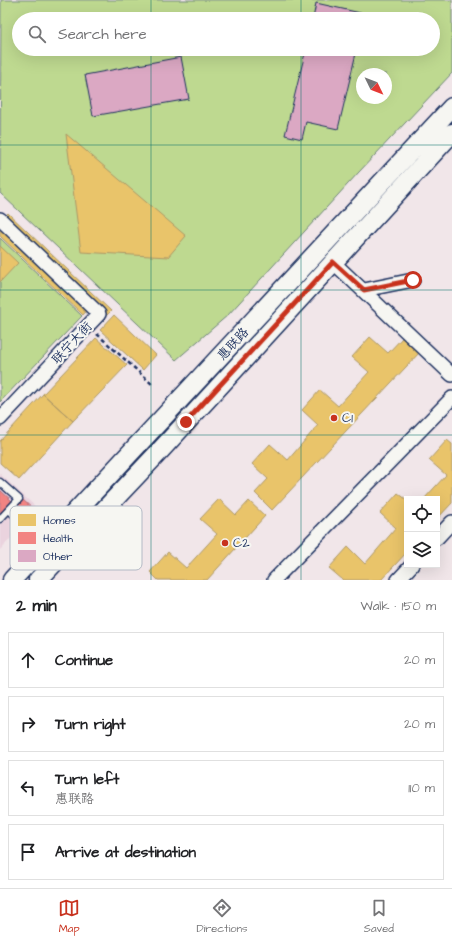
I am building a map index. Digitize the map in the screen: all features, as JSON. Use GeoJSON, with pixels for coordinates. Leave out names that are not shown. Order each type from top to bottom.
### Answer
{"type":"FeatureCollection","features":[{"type":"Feature","properties":{"kind":"street","name":"惠联路"},"geometry":{"type":"LineString","coordinates":[[81,506],[452,107]]}},
{"type":"Feature","properties":{"kind":"street","name":"惠联路"},"geometry":{"type":"LineString","coordinates":[[108,506],[452,133]]}},
{"type":"Feature","properties":{"kind":"street","name":"联宁大街"},"geometry":{"type":"LineString","coordinates":[[0,219],[99,314],[0,419]]}},
{"type":"Feature","properties":{"kind":"street"},"geometry":{"type":"LineString","coordinates":[[333,262],[452,375]]}},
{"type":"Feature","properties":{"kind":"street"},"geometry":{"type":"LineString","coordinates":[[364,290],[413,280]]}},
{"type":"Feature","properties":{"kind":"street"},"geometry":{"type":"LineString","coordinates":[[274,580],[452,398]]}},
{"type":"Feature","properties":{"kind":"street"},"geometry":{"type":"LineString","coordinates":[[440,535],[452,522]]}},
{"type":"Feature","properties":{"kind":"street"},"geometry":{"type":"LineString","coordinates":[[398,580],[409,568]]}},
{"type":"Feature","properties":{"kind":"street","name":"惠联路"},"geometry":{"type":"LineString","coordinates":[[12,580],[21,570]]}},
{"type":"Feature","properties":{"kind":"street","name":"惠联路"},"geometry":{"type":"LineString","coordinates":[[38,580],[47,570]]}},
{"type":"Feature","properties":{"kind":"lane"},"geometry":{"type":"LineString","coordinates":[[0,482],[19,499],[13,506]]}},
{"type":"Feature","properties":{"kind":"lane"},"geometry":{"type":"LineString","coordinates":[[0,519],[9,510]]}},
{"type":"Feature","properties":{"kind":"path"},"geometry":{"type":"LineString","coordinates":[[88,326],[153,385]]}},
{"type":"Feature","properties":{"kind":"shaded area"},"geometry":{"type":"Polygon","coordinates":[[[0,474],[35,506],[10,506],[10,539],[0,550],[0,474]]]}},
{"type":"Feature","properties":{"kind":"green space"},"geometry":{"type":"Polygon","coordinates":[[[1,0],[452,0],[452,73],[228,315],[176,360],[0,193],[1,0]]]}},
{"type":"Feature","properties":{"kind":"green space"},"geometry":{"type":"Polygon","coordinates":[[[0,238],[82,316],[0,402],[0,238]]]}},
{"type":"Feature","properties":{"kind":"building: Homes"},"geometry":{"type":"Polygon","coordinates":[[[66,134],[186,236],[168,257],[81,252],[66,134]]]}},
{"type":"Feature","properties":{"kind":"building: Homes"},"geometry":{"type":"Polygon","coordinates":[[[8,213],[111,311],[105,317],[2,219],[8,213]]]}},
{"type":"Feature","properties":{"kind":"building: Homes"},"geometry":{"type":"Polygon","coordinates":[[[0,226],[88,309],[83,315],[0,236],[0,226]]]}},
{"type":"Feature","properties":{"kind":"building: Homes"},"geometry":{"type":"Polygon","coordinates":[[[0,246],[18,263],[0,282],[0,246]]]}},
{"type":"Feature","properties":{"kind":"building: Homes"},"geometry":{"type":"Polygon","coordinates":[[[114,315],[156,355],[143,370],[100,330],[114,315]]]}},
{"type":"Feature","properties":{"kind":"building: Homes","name":"C1"},"geometry":{"type":"Polygon","coordinates":[[[370,337],[388,353],[403,337],[420,352],[272,510],[255,493],[268,479],[252,464],[270,444],[288,460],[318,425],[302,410],[320,390],[338,406],[369,372],[352,357],[370,337]]]}},
{"type":"Feature","properties":{"kind":"building: Homes"},"geometry":{"type":"Polygon","coordinates":[[[96,338],[127,365],[73,421],[43,394],[96,338]]]}},
{"type":"Feature","properties":{"kind":"building: Homes"},"geometry":{"type":"Polygon","coordinates":[[[43,394],[73,421],[19,480],[0,463],[0,441],[43,394]]]}},
{"type":"Feature","properties":{"kind":"building: Homes"},"geometry":{"type":"Polygon","coordinates":[[[447,440],[452,444],[452,503],[440,516],[440,496],[427,496],[446,475],[429,460],[447,440]]]}},
{"type":"Feature","properties":{"kind":"building: Homes"},"geometry":{"type":"Polygon","coordinates":[[[398,493],[404,498],[404,555],[381,580],[343,580],[329,568],[348,547],[365,564],[396,528],[380,513],[398,493]]]}},
{"type":"Feature","properties":{"kind":"building: Homes","name":"C2"},"geometry":{"type":"Polygon","coordinates":[[[219,499],[236,515],[249,501],[265,516],[207,580],[158,580],[150,572],[168,552],[186,568],[217,534],[200,519],[219,499]]]}},
{"type":"Feature","properties":{"kind":"building: Health"},"geometry":{"type":"Polygon","coordinates":[[[0,490],[12,501],[0,514],[0,490]]]}},
{"type":"Feature","properties":{"kind":"building: Health"},"geometry":{"type":"Polygon","coordinates":[[[22,499],[30,506],[15,506],[22,499]]]}},
{"type":"Feature","properties":{"kind":"building: Other"},"geometry":{"type":"Polygon","coordinates":[[[316,3],[356,12],[314,12],[316,3]]]}},
{"type":"Feature","properties":{"kind":"building: Other"},"geometry":{"type":"Polygon","coordinates":[[[304,56],[355,56],[338,129],[306,122],[302,139],[285,135],[304,56]]]}},
{"type":"Feature","properties":{"kind":"building: Other"},"geometry":{"type":"Polygon","coordinates":[[[181,57],[189,99],[93,116],[85,75],[181,57]]]}},
{"type":"Feature","properties":{"kind":"place","name":"C1"},"geometry":{"type":"Point","coordinates":[334,418]}},
{"type":"Feature","properties":{"kind":"place","name":"C2"},"geometry":{"type":"Point","coordinates":[225,543]}},
{"type":"Feature","properties":{"kind":"route"},"geometry":{"type":"LineString","coordinates":[[186,422],[333,262],[364,290],[413,280]]}}]}
